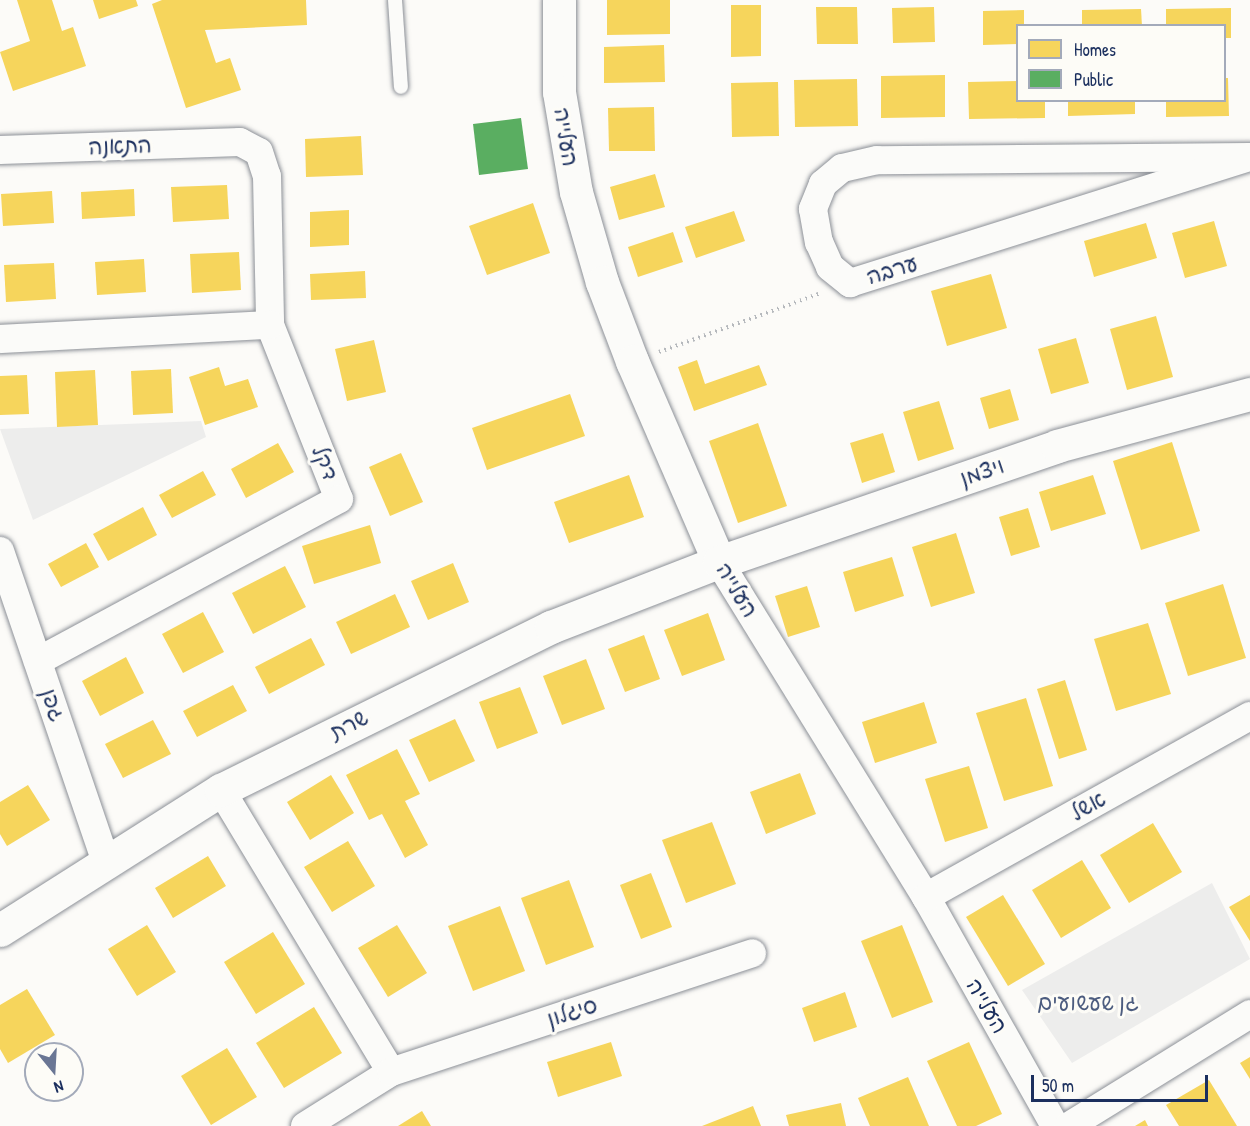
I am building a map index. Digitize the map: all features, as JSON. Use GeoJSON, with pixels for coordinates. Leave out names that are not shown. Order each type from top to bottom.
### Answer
{"type":"FeatureCollection","features":[{"type":"Feature","properties":{"kind":"street","name":"העלייה"},"geometry":{"type":"LineString","coordinates":[[559,0],[559,92],[576,192],[602,282],[632,362],[718,562],[926,897],[1055,1126]]}},
{"type":"Feature","properties":{"kind":"street","name":"התאנה"},"geometry":{"type":"LineString","coordinates":[[0,150],[240,142]]}},
{"type":"Feature","properties":{"kind":"street","name":"דקל"},"geometry":{"type":"LineString","coordinates":[[38,661],[339,499],[270,325],[267,176],[258,153],[240,142]]}},
{"type":"Feature","properties":{"kind":"street","name":"ערבה"},"geometry":{"type":"LineString","coordinates":[[1250,157],[850,283],[830,267],[819,242],[813,209],[823,184],[842,168],[877,160],[1250,157]]}},
{"type":"Feature","properties":{"kind":"street"},"geometry":{"type":"LineString","coordinates":[[0,339],[270,325]]}},
{"type":"Feature","properties":{"kind":"street","name":"ויצמן"},"geometry":{"type":"LineString","coordinates":[[718,562],[1057,446],[1250,393]]}},
{"type":"Feature","properties":{"kind":"street","name":"גפן"},"geometry":{"type":"LineString","coordinates":[[0,551],[105,860]]}},
{"type":"Feature","properties":{"kind":"street","name":"שרת"},"geometry":{"type":"LineString","coordinates":[[0,930],[105,860],[221,790],[551,627],[718,562]]}},
{"type":"Feature","properties":{"kind":"street","name":"אשל"},"geometry":{"type":"LineString","coordinates":[[926,897],[1250,716]]}},
{"type":"Feature","properties":{"kind":"street"},"geometry":{"type":"LineString","coordinates":[[221,790],[391,1072]]}},
{"type":"Feature","properties":{"kind":"street","name":"סיגלון"},"geometry":{"type":"LineString","coordinates":[[305,1126],[391,1072],[752,953]]}},
{"type":"Feature","properties":{"kind":"street"},"geometry":{"type":"LineString","coordinates":[[1069,1126],[1250,1014]]}},
{"type":"Feature","properties":{"kind":"lane"},"geometry":{"type":"LineString","coordinates":[[395,0],[401,87]]}},
{"type":"Feature","properties":{"kind":"path"},"geometry":{"type":"LineString","coordinates":[[632,362],[850,283]]}},
{"type":"Feature","properties":{"kind":"green space"},"geometry":{"type":"Polygon","coordinates":[[[201,421],[206,437],[33,520],[0,429],[201,421]]]}},
{"type":"Feature","properties":{"kind":"green space","name":"גן שעשועים"},"geometry":{"type":"Polygon","coordinates":[[[1212,883],[1250,959],[1072,1063],[1022,990],[1212,883]]]}},
{"type":"Feature","properties":{"kind":"building: Homes"},"geometry":{"type":"Polygon","coordinates":[[[17,0],[52,0],[62,31],[73,27],[86,66],[13,91],[0,52],[30,41],[17,0]]]}},
{"type":"Feature","properties":{"kind":"building: Homes"},"geometry":{"type":"Polygon","coordinates":[[[93,0],[136,0],[138,6],[99,19],[93,0]]]}},
{"type":"Feature","properties":{"kind":"building: Homes"},"geometry":{"type":"Polygon","coordinates":[[[162,0],[306,0],[307,25],[205,30],[216,63],[230,58],[241,90],[186,108],[152,4],[162,0]]]}},
{"type":"Feature","properties":{"kind":"building: Homes"},"geometry":{"type":"Polygon","coordinates":[[[607,0],[670,0],[670,34],[607,35],[607,0]]]}},
{"type":"Feature","properties":{"kind":"building: Homes"},"geometry":{"type":"Polygon","coordinates":[[[731,5],[761,5],[761,56],[731,57],[731,5]]]}},
{"type":"Feature","properties":{"kind":"building: Homes"},"geometry":{"type":"Polygon","coordinates":[[[816,7],[857,7],[858,44],[817,44],[816,7]]]}},
{"type":"Feature","properties":{"kind":"building: Homes"},"geometry":{"type":"Polygon","coordinates":[[[934,7],[935,42],[893,43],[892,8],[934,7]]]}},
{"type":"Feature","properties":{"kind":"building: Homes"},"geometry":{"type":"Polygon","coordinates":[[[1231,8],[1231,38],[1226,38],[1226,24],[1166,24],[1166,9],[1231,8]]]}},
{"type":"Feature","properties":{"kind":"building: Homes"},"geometry":{"type":"Polygon","coordinates":[[[1141,9],[1142,24],[1082,24],[1082,10],[1141,9]]]}},
{"type":"Feature","properties":{"kind":"building: Homes"},"geometry":{"type":"Polygon","coordinates":[[[1024,10],[1024,24],[1016,24],[1016,44],[983,45],[983,11],[1024,10]]]}},
{"type":"Feature","properties":{"kind":"building: Homes"},"geometry":{"type":"Polygon","coordinates":[[[664,45],[665,82],[604,83],[604,47],[664,45]]]}},
{"type":"Feature","properties":{"kind":"building: Homes"},"geometry":{"type":"Polygon","coordinates":[[[945,75],[945,117],[881,118],[881,76],[945,75]]]}},
{"type":"Feature","properties":{"kind":"building: Homes"},"geometry":{"type":"Polygon","coordinates":[[[1226,78],[1228,78],[1229,116],[1166,117],[1166,102],[1226,102],[1226,78]]]}},
{"type":"Feature","properties":{"kind":"building: Homes"},"geometry":{"type":"Polygon","coordinates":[[[857,79],[858,126],[795,127],[794,80],[857,79]]]}},
{"type":"Feature","properties":{"kind":"building: Homes"},"geometry":{"type":"Polygon","coordinates":[[[1016,81],[1016,102],[1045,102],[1045,118],[969,119],[968,82],[1016,81]]]}},
{"type":"Feature","properties":{"kind":"building: Homes"},"geometry":{"type":"Polygon","coordinates":[[[778,82],[779,136],[732,137],[731,83],[778,82]]]}},
{"type":"Feature","properties":{"kind":"building: Homes"},"geometry":{"type":"Polygon","coordinates":[[[1068,102],[1135,102],[1135,114],[1068,116],[1068,102]]]}},
{"type":"Feature","properties":{"kind":"building: Homes"},"geometry":{"type":"Polygon","coordinates":[[[654,107],[655,151],[609,151],[608,108],[654,107]]]}},
{"type":"Feature","properties":{"kind":"building: Homes"},"geometry":{"type":"Polygon","coordinates":[[[361,136],[363,175],[306,177],[305,139],[361,136]]]}},
{"type":"Feature","properties":{"kind":"building: Homes"},"geometry":{"type":"Polygon","coordinates":[[[655,174],[665,207],[619,220],[610,187],[655,174]]]}},
{"type":"Feature","properties":{"kind":"building: Homes"},"geometry":{"type":"Polygon","coordinates":[[[227,185],[229,219],[173,222],[171,187],[227,185]]]}},
{"type":"Feature","properties":{"kind":"building: Homes"},"geometry":{"type":"Polygon","coordinates":[[[134,189],[135,216],[82,219],[81,192],[134,189]]]}},
{"type":"Feature","properties":{"kind":"building: Homes"},"geometry":{"type":"Polygon","coordinates":[[[52,191],[54,223],[3,226],[1,194],[52,191]]]}},
{"type":"Feature","properties":{"kind":"building: Homes"},"geometry":{"type":"Polygon","coordinates":[[[533,203],[550,253],[487,275],[469,226],[533,203]]]}},
{"type":"Feature","properties":{"kind":"building: Homes"},"geometry":{"type":"Polygon","coordinates":[[[349,210],[349,245],[310,247],[310,212],[349,210]]]}},
{"type":"Feature","properties":{"kind":"building: Homes"},"geometry":{"type":"Polygon","coordinates":[[[734,211],[745,241],[696,258],[685,227],[734,211]]]}},
{"type":"Feature","properties":{"kind":"building: Homes"},"geometry":{"type":"Polygon","coordinates":[[[1214,221],[1227,266],[1185,278],[1172,233],[1214,221]]]}},
{"type":"Feature","properties":{"kind":"building: Homes"},"geometry":{"type":"Polygon","coordinates":[[[1146,223],[1157,258],[1094,277],[1084,241],[1146,223]]]}},
{"type":"Feature","properties":{"kind":"building: Homes"},"geometry":{"type":"Polygon","coordinates":[[[673,232],[683,262],[638,277],[628,247],[673,232]]]}},
{"type":"Feature","properties":{"kind":"building: Homes"},"geometry":{"type":"Polygon","coordinates":[[[239,252],[241,290],[192,293],[190,254],[239,252]]]}},
{"type":"Feature","properties":{"kind":"building: Homes"},"geometry":{"type":"Polygon","coordinates":[[[144,259],[146,292],[97,295],[95,262],[144,259]]]}},
{"type":"Feature","properties":{"kind":"building: Homes"},"geometry":{"type":"Polygon","coordinates":[[[54,263],[56,299],[6,302],[4,265],[54,263]]]}},
{"type":"Feature","properties":{"kind":"building: Homes"},"geometry":{"type":"Polygon","coordinates":[[[365,271],[366,298],[311,300],[310,274],[365,271]]]}},
{"type":"Feature","properties":{"kind":"building: Homes"},"geometry":{"type":"Polygon","coordinates":[[[991,274],[1007,328],[947,346],[931,291],[991,274]]]}},
{"type":"Feature","properties":{"kind":"building: Homes"},"geometry":{"type":"Polygon","coordinates":[[[1156,316],[1173,377],[1127,390],[1110,329],[1156,316]]]}},
{"type":"Feature","properties":{"kind":"building: Homes"},"geometry":{"type":"Polygon","coordinates":[[[1076,338],[1089,383],[1051,394],[1038,349],[1076,338]]]}},
{"type":"Feature","properties":{"kind":"building: Homes"},"geometry":{"type":"Polygon","coordinates":[[[374,340],[386,392],[347,401],[335,349],[374,340]]]}},
{"type":"Feature","properties":{"kind":"building: Homes"},"geometry":{"type":"Polygon","coordinates":[[[697,360],[705,384],[759,365],[767,385],[694,411],[678,367],[697,360]]]}},
{"type":"Feature","properties":{"kind":"building: Homes"},"geometry":{"type":"Polygon","coordinates":[[[219,367],[225,386],[248,379],[258,407],[205,425],[189,377],[219,367]]]}},
{"type":"Feature","properties":{"kind":"building: Homes"},"geometry":{"type":"Polygon","coordinates":[[[171,369],[173,413],[133,415],[131,371],[171,369]]]}},
{"type":"Feature","properties":{"kind":"building: Homes"},"geometry":{"type":"Polygon","coordinates":[[[95,370],[98,425],[57,427],[55,372],[95,370]]]}},
{"type":"Feature","properties":{"kind":"building: Homes"},"geometry":{"type":"Polygon","coordinates":[[[27,375],[29,414],[0,415],[0,376],[27,375]]]}},
{"type":"Feature","properties":{"kind":"building: Homes"},"geometry":{"type":"Polygon","coordinates":[[[1010,389],[1019,420],[989,429],[980,398],[1010,389]]]}},
{"type":"Feature","properties":{"kind":"building: Homes"},"geometry":{"type":"Polygon","coordinates":[[[570,394],[585,436],[487,470],[472,428],[570,394]]]}},
{"type":"Feature","properties":{"kind":"building: Homes"},"geometry":{"type":"Polygon","coordinates":[[[939,401],[954,449],[918,461],[903,412],[939,401]]]}},
{"type":"Feature","properties":{"kind":"building: Homes"},"geometry":{"type":"Polygon","coordinates":[[[758,423],[787,506],[738,523],[709,441],[758,423]]]}},
{"type":"Feature","properties":{"kind":"building: Homes"},"geometry":{"type":"Polygon","coordinates":[[[883,433],[895,472],[862,483],[850,443],[883,433]]]}},
{"type":"Feature","properties":{"kind":"building: Homes"},"geometry":{"type":"Polygon","coordinates":[[[1172,442],[1200,531],[1141,550],[1113,461],[1172,442]]]}},
{"type":"Feature","properties":{"kind":"building: Homes"},"geometry":{"type":"Polygon","coordinates":[[[278,443],[294,472],[246,498],[231,469],[278,443]]]}},
{"type":"Feature","properties":{"kind":"building: Homes"},"geometry":{"type":"Polygon","coordinates":[[[401,453],[423,502],[390,516],[369,467],[401,453]]]}},
{"type":"Feature","properties":{"kind":"building: Homes"},"geometry":{"type":"Polygon","coordinates":[[[203,471],[216,495],[172,518],[159,495],[203,471]]]}},
{"type":"Feature","properties":{"kind":"building: Homes"},"geometry":{"type":"Polygon","coordinates":[[[629,475],[644,517],[569,543],[554,502],[629,475]]]}},
{"type":"Feature","properties":{"kind":"building: Homes"},"geometry":{"type":"Polygon","coordinates":[[[1093,475],[1106,514],[1051,531],[1039,492],[1093,475]]]}},
{"type":"Feature","properties":{"kind":"building: Homes"},"geometry":{"type":"Polygon","coordinates":[[[143,507],[157,535],[108,561],[93,534],[143,507]]]}},
{"type":"Feature","properties":{"kind":"building: Homes"},"geometry":{"type":"Polygon","coordinates":[[[1028,508],[1040,547],[1011,556],[999,517],[1028,508]]]}},
{"type":"Feature","properties":{"kind":"building: Homes"},"geometry":{"type":"Polygon","coordinates":[[[370,525],[381,563],[314,584],[302,546],[370,525]]]}},
{"type":"Feature","properties":{"kind":"building: Homes"},"geometry":{"type":"Polygon","coordinates":[[[956,533],[975,593],[931,607],[912,547],[956,533]]]}},
{"type":"Feature","properties":{"kind":"building: Homes"},"geometry":{"type":"Polygon","coordinates":[[[86,543],[99,567],[61,587],[48,564],[86,543]]]}},
{"type":"Feature","properties":{"kind":"building: Homes"},"geometry":{"type":"Polygon","coordinates":[[[892,557],[904,596],[855,612],[843,572],[892,557]]]}},
{"type":"Feature","properties":{"kind":"building: Homes"},"geometry":{"type":"Polygon","coordinates":[[[453,563],[469,602],[428,620],[411,581],[453,563]]]}},
{"type":"Feature","properties":{"kind":"building: Homes"},"geometry":{"type":"Polygon","coordinates":[[[285,566],[306,607],[253,634],[232,593],[285,566]]]}},
{"type":"Feature","properties":{"kind":"building: Homes"},"geometry":{"type":"Polygon","coordinates":[[[1223,584],[1246,658],[1188,676],[1165,603],[1223,584]]]}},
{"type":"Feature","properties":{"kind":"building: Homes"},"geometry":{"type":"Polygon","coordinates":[[[807,586],[820,627],[788,637],[775,596],[807,586]]]}},
{"type":"Feature","properties":{"kind":"building: Homes"},"geometry":{"type":"Polygon","coordinates":[[[395,594],[410,627],[351,654],[336,622],[395,594]]]}},
{"type":"Feature","properties":{"kind":"building: Homes"},"geometry":{"type":"Polygon","coordinates":[[[203,612],[224,652],[183,673],[162,634],[203,612]]]}},
{"type":"Feature","properties":{"kind":"building: Homes"},"geometry":{"type":"Polygon","coordinates":[[[708,613],[725,660],[682,676],[664,630],[708,613]]]}},
{"type":"Feature","properties":{"kind":"building: Homes"},"geometry":{"type":"Polygon","coordinates":[[[1148,623],[1171,694],[1116,711],[1094,639],[1148,623]]]}},
{"type":"Feature","properties":{"kind":"building: Homes"},"geometry":{"type":"Polygon","coordinates":[[[644,635],[660,679],[625,692],[608,649],[644,635]]]}},
{"type":"Feature","properties":{"kind":"building: Homes"},"geometry":{"type":"Polygon","coordinates":[[[311,638],[325,665],[269,694],[255,667],[311,638]]]}},
{"type":"Feature","properties":{"kind":"building: Homes"},"geometry":{"type":"Polygon","coordinates":[[[126,657],[144,693],[100,716],[82,681],[126,657]]]}},
{"type":"Feature","properties":{"kind":"building: Homes"},"geometry":{"type":"Polygon","coordinates":[[[586,659],[605,709],[562,725],[543,676],[586,659]]]}},
{"type":"Feature","properties":{"kind":"building: Homes"},"geometry":{"type":"Polygon","coordinates":[[[1065,680],[1087,750],[1059,759],[1037,689],[1065,680]]]}},
{"type":"Feature","properties":{"kind":"building: Homes"},"geometry":{"type":"Polygon","coordinates":[[[233,685],[247,711],[197,737],[183,711],[233,685]]]}},
{"type":"Feature","properties":{"kind":"building: Homes"},"geometry":{"type":"Polygon","coordinates":[[[520,687],[538,733],[497,749],[479,702],[520,687]]]}},
{"type":"Feature","properties":{"kind":"building: Homes"},"geometry":{"type":"Polygon","coordinates":[[[1026,698],[1053,786],[1004,801],[976,713],[1026,698]]]}},
{"type":"Feature","properties":{"kind":"building: Homes"},"geometry":{"type":"Polygon","coordinates":[[[924,702],[937,743],[875,763],[862,722],[924,702]]]}},
{"type":"Feature","properties":{"kind":"building: Homes"},"geometry":{"type":"Polygon","coordinates":[[[455,719],[475,761],[429,782],[409,740],[455,719]]]}},
{"type":"Feature","properties":{"kind":"building: Homes"},"geometry":{"type":"Polygon","coordinates":[[[153,720],[171,754],[123,778],[105,744],[153,720]]]}},
{"type":"Feature","properties":{"kind":"building: Homes"},"geometry":{"type":"Polygon","coordinates":[[[397,749],[420,794],[405,801],[428,845],[405,858],[382,814],[369,820],[346,775],[397,749]]]}},
{"type":"Feature","properties":{"kind":"building: Homes"},"geometry":{"type":"Polygon","coordinates":[[[969,766],[988,828],[945,842],[925,779],[969,766]]]}},
{"type":"Feature","properties":{"kind":"building: Homes"},"geometry":{"type":"Polygon","coordinates":[[[800,773],[816,814],[766,834],[750,792],[800,773]]]}},
{"type":"Feature","properties":{"kind":"building: Homes"},"geometry":{"type":"Polygon","coordinates":[[[331,775],[354,813],[310,840],[287,802],[331,775]]]}},
{"type":"Feature","properties":{"kind":"building: Homes"},"geometry":{"type":"Polygon","coordinates":[[[28,785],[50,820],[7,846],[0,834],[0,802],[28,785]]]}},
{"type":"Feature","properties":{"kind":"building: Homes"},"geometry":{"type":"Polygon","coordinates":[[[712,822],[736,884],[686,903],[662,840],[712,822]]]}},
{"type":"Feature","properties":{"kind":"building: Homes"},"geometry":{"type":"Polygon","coordinates":[[[1153,823],[1182,872],[1129,903],[1100,855],[1153,823]]]}},
{"type":"Feature","properties":{"kind":"building: Homes"},"geometry":{"type":"Polygon","coordinates":[[[348,841],[375,886],[332,912],[304,867],[348,841]]]}},
{"type":"Feature","properties":{"kind":"building: Homes"},"geometry":{"type":"Polygon","coordinates":[[[208,856],[226,886],[173,918],[155,888],[208,856]]]}},
{"type":"Feature","properties":{"kind":"building: Homes"},"geometry":{"type":"Polygon","coordinates":[[[1082,860],[1111,908],[1061,938],[1032,890],[1082,860]]]}},
{"type":"Feature","properties":{"kind":"building: Homes"},"geometry":{"type":"Polygon","coordinates":[[[651,873],[672,927],[641,939],[620,885],[651,873]]]}},
{"type":"Feature","properties":{"kind":"building: Homes"},"geometry":{"type":"Polygon","coordinates":[[[569,880],[594,947],[546,965],[521,898],[569,880]]]}},
{"type":"Feature","properties":{"kind":"building: Homes"},"geometry":{"type":"Polygon","coordinates":[[[1003,895],[1045,964],[1008,986],[966,917],[1003,895]]]}},
{"type":"Feature","properties":{"kind":"building: Homes"},"geometry":{"type":"Polygon","coordinates":[[[1250,895],[1250,941],[1229,907],[1250,895]]]}},
{"type":"Feature","properties":{"kind":"building: Homes"},"geometry":{"type":"Polygon","coordinates":[[[500,906],[525,971],[473,991],[448,926],[500,906]]]}},
{"type":"Feature","properties":{"kind":"building: Homes"},"geometry":{"type":"Polygon","coordinates":[[[147,925],[176,972],[137,996],[108,949],[147,925]]]}},
{"type":"Feature","properties":{"kind":"building: Homes"},"geometry":{"type":"Polygon","coordinates":[[[397,925],[427,973],[388,997],[358,948],[397,925]]]}},
{"type":"Feature","properties":{"kind":"building: Homes"},"geometry":{"type":"Polygon","coordinates":[[[902,925],[933,1002],[892,1018],[861,941],[902,925]]]}},
{"type":"Feature","properties":{"kind":"building: Homes"},"geometry":{"type":"Polygon","coordinates":[[[273,932],[305,984],[256,1014],[224,962],[273,932]]]}},
{"type":"Feature","properties":{"kind":"building: Homes"},"geometry":{"type":"Polygon","coordinates":[[[27,989],[55,1035],[43,1042],[24,1042],[24,1053],[8,1063],[0,1049],[0,1005],[27,989]]]}},
{"type":"Feature","properties":{"kind":"building: Homes"},"geometry":{"type":"Polygon","coordinates":[[[845,992],[857,1027],[814,1042],[802,1008],[845,992]]]}},
{"type":"Feature","properties":{"kind":"building: Homes"},"geometry":{"type":"Polygon","coordinates":[[[314,1007],[342,1053],[284,1088],[256,1043],[314,1007]]]}},
{"type":"Feature","properties":{"kind":"building: Homes"},"geometry":{"type":"Polygon","coordinates":[[[611,1042],[622,1076],[558,1097],[547,1062],[611,1042]]]}},
{"type":"Feature","properties":{"kind":"building: Homes"},"geometry":{"type":"Polygon","coordinates":[[[969,1042],[1002,1114],[976,1126],[957,1126],[927,1061],[969,1042]]]}},
{"type":"Feature","properties":{"kind":"building: Homes"},"geometry":{"type":"Polygon","coordinates":[[[227,1048],[257,1097],[211,1125],[181,1076],[227,1048]]]}},
{"type":"Feature","properties":{"kind":"building: Homes"},"geometry":{"type":"Polygon","coordinates":[[[1250,1057],[1250,1079],[1240,1063],[1250,1057]]]}},
{"type":"Feature","properties":{"kind":"building: Homes"},"geometry":{"type":"Polygon","coordinates":[[[908,1077],[929,1126],[870,1126],[858,1098],[908,1077]]]}},
{"type":"Feature","properties":{"kind":"building: Homes"},"geometry":{"type":"Polygon","coordinates":[[[1209,1080],[1237,1126],[1179,1126],[1166,1105],[1209,1080]]]}},
{"type":"Feature","properties":{"kind":"building: Homes"},"geometry":{"type":"Polygon","coordinates":[[[841,1103],[846,1126],[789,1126],[786,1115],[841,1103]]]}},
{"type":"Feature","properties":{"kind":"building: Homes"},"geometry":{"type":"Polygon","coordinates":[[[753,1106],[761,1126],[702,1126],[753,1106]]]}},
{"type":"Feature","properties":{"kind":"building: Homes"},"geometry":{"type":"Polygon","coordinates":[[[422,1111],[431,1126],[398,1126],[422,1111]]]}},
{"type":"Feature","properties":{"kind":"building: Homes"},"geometry":{"type":"Polygon","coordinates":[[[1145,1120],[1148,1126],[1135,1126],[1145,1120]]]}},
{"type":"Feature","properties":{"kind":"building: Public"},"geometry":{"type":"Polygon","coordinates":[[[521,118],[528,169],[479,175],[473,124],[521,118]]]}}]}
